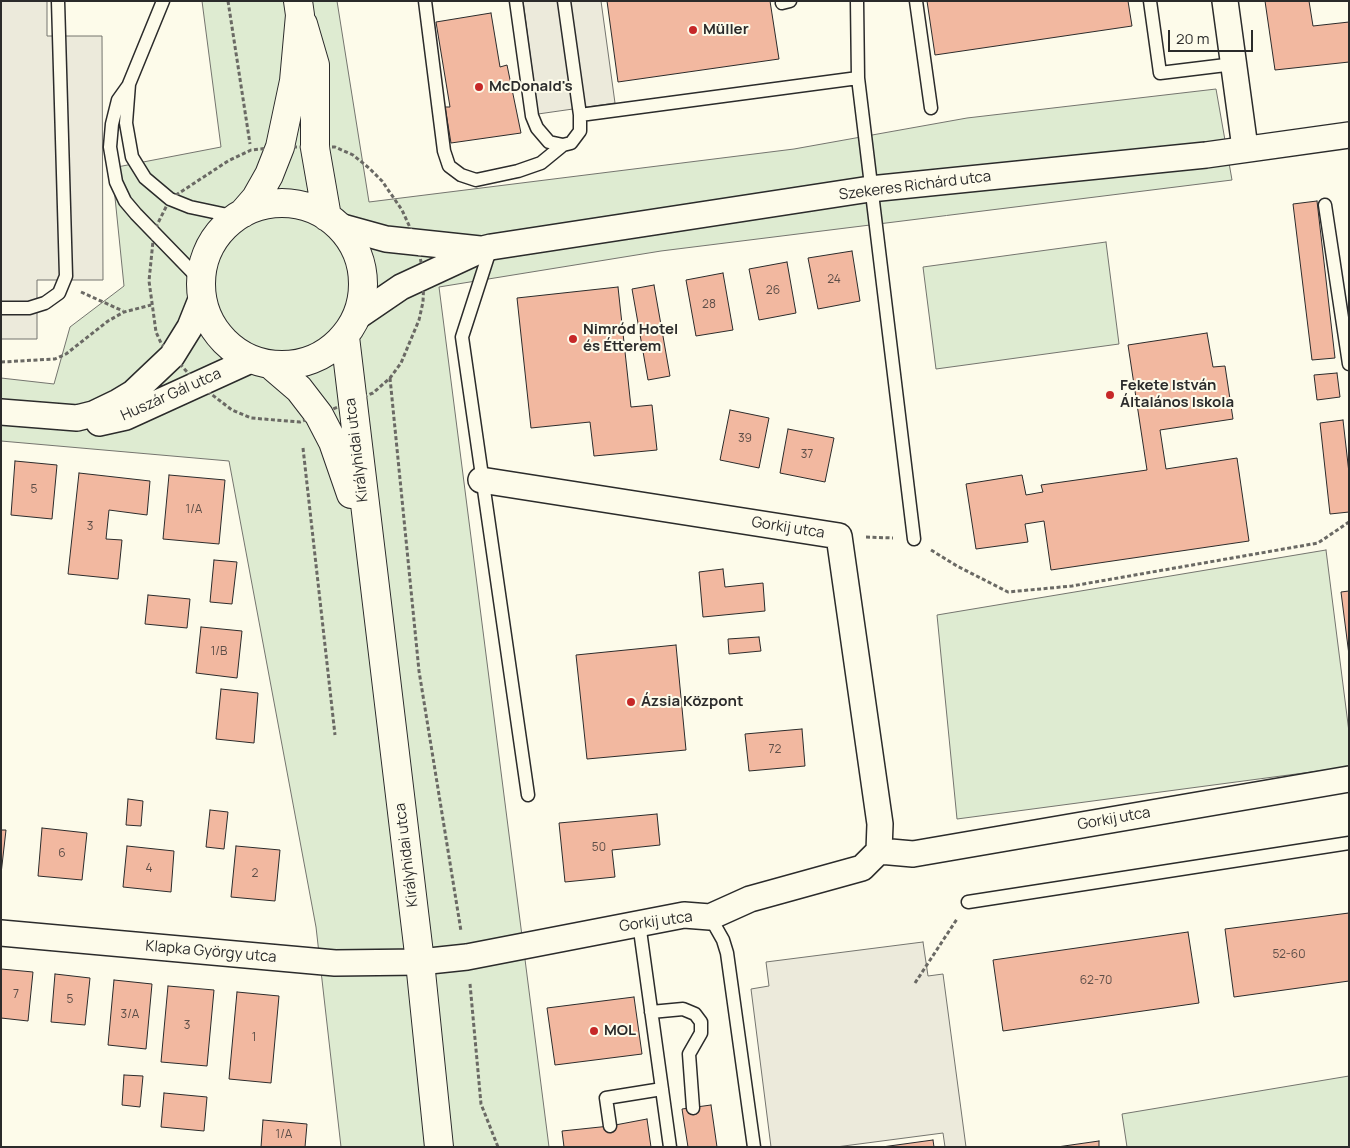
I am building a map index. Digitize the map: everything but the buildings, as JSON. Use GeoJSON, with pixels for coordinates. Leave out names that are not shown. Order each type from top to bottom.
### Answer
{"type":"FeatureCollection","features":[{"type":"Feature","properties":{"kind":"main road"},"geometry":{"type":"LineString","coordinates":[[240,215],[256,207],[285,203],[314,210],[333,221],[348,237],[360,262],[363,290],[351,327],[333,348],[319,357],[288,366],[261,362],[239,353],[219,335],[208,317],[202,289],[203,268],[211,245],[222,230],[256,198],[269,175],[280,147],[294,81],[299,8]]}},
{"type":"Feature","properties":{"kind":"main road"},"geometry":{"type":"LineString","coordinates":[[299,8],[315,65],[316,148],[333,221]]}},
{"type":"Feature","properties":{"kind":"main road","name":"Királyhidai utca"},"geometry":{"type":"LineString","coordinates":[[351,327],[351,400],[420,962],[439,1147]]}},
{"type":"Feature","properties":{"kind":"main road","name":"Királyhidai utca"},"geometry":{"type":"LineString","coordinates":[[261,362],[299,389],[307,423],[343,468],[371,563]]}},
{"type":"Feature","properties":{"kind":"street"},"geometry":{"type":"LineString","coordinates":[[1225,1],[1245,148]]}},
{"type":"Feature","properties":{"kind":"street","name":"Szekeres Richárd utca"},"geometry":{"type":"LineString","coordinates":[[333,221],[386,239],[487,248],[870,190],[1206,155],[1349,134]]}},
{"type":"Feature","properties":{"kind":"street","name":"Szekeres Richárd utca"},"geometry":{"type":"LineString","coordinates":[[351,327],[401,287],[487,248]]}},
{"type":"Feature","properties":{"kind":"street","name":"Huszár Gál utca"},"geometry":{"type":"LineString","coordinates":[[60,418],[93,414],[133,393],[172,356],[190,327],[202,289]]}},
{"type":"Feature","properties":{"kind":"street","name":"Huszár Gál utca"},"geometry":{"type":"LineString","coordinates":[[1,412],[60,418],[89,425],[107,422],[126,417],[198,384],[261,362]]}},
{"type":"Feature","properties":{"kind":"street","name":"Gorkij utca"},"geometry":{"type":"LineString","coordinates":[[420,962],[467,957],[684,915],[710,916],[750,899],[862,868],[880,851],[880,824],[839,536],[481,480]]}},
{"type":"Feature","properties":{"kind":"street","name":"Gorkij utca"},"geometry":{"type":"LineString","coordinates":[[880,851],[913,854],[1349,779]]}},
{"type":"Feature","properties":{"kind":"street","name":"Klapka György utca"},"geometry":{"type":"LineString","coordinates":[[1,933],[335,963],[420,962]]}},
{"type":"Feature","properties":{"kind":"lane"},"geometry":{"type":"LineString","coordinates":[[1,308],[29,308],[45,302],[59,293],[66,276],[58,1]]}},
{"type":"Feature","properties":{"kind":"lane"},"geometry":{"type":"LineString","coordinates":[[163,1],[129,84],[118,100],[112,124],[110,146],[113,170],[116,182],[125,201],[154,231],[202,289]]}},
{"type":"Feature","properties":{"kind":"lane"},"geometry":{"type":"LineString","coordinates":[[425,1],[444,151],[449,166],[461,175],[476,180],[518,171],[541,163],[563,146],[570,143],[580,131],[580,115],[564,1]]}},
{"type":"Feature","properties":{"kind":"lane"},"geometry":{"type":"LineString","coordinates":[[516,1],[532,116],[542,137],[556,145],[563,146]]}},
{"type":"Feature","properties":{"kind":"lane"},"geometry":{"type":"LineString","coordinates":[[857,1],[858,78],[870,190],[914,539]]}},
{"type":"Feature","properties":{"kind":"lane"},"geometry":{"type":"LineString","coordinates":[[916,1],[931,108]]}},
{"type":"Feature","properties":{"kind":"lane"},"geometry":{"type":"LineString","coordinates":[[1150,1],[1160,73],[1234,64]]}},
{"type":"Feature","properties":{"kind":"lane"},"geometry":{"type":"LineString","coordinates":[[580,115],[858,78]]}},
{"type":"Feature","properties":{"kind":"lane"},"geometry":{"type":"LineString","coordinates":[[129,84],[126,123],[132,157],[145,178],[170,199],[190,207],[240,215]]}},
{"type":"Feature","properties":{"kind":"lane"},"geometry":{"type":"LineString","coordinates":[[1325,205],[1349,364]]}},
{"type":"Feature","properties":{"kind":"lane"},"geometry":{"type":"LineString","coordinates":[[487,248],[462,337],[481,480],[528,796]]}},
{"type":"Feature","properties":{"kind":"lane"},"geometry":{"type":"LineString","coordinates":[[968,902],[1349,843]]}},
{"type":"Feature","properties":{"kind":"lane"},"geometry":{"type":"LineString","coordinates":[[710,916],[723,940],[727,953],[754,1147]]}},
{"type":"Feature","properties":{"kind":"lane"},"geometry":{"type":"LineString","coordinates":[[639,923],[670,1147]]}},
{"type":"Feature","properties":{"kind":"lane"},"geometry":{"type":"LineString","coordinates":[[651,1012],[683,1009],[692,1012],[701,1022],[701,1033],[689,1054],[693,1108]]}},
{"type":"Feature","properties":{"kind":"lane"},"geometry":{"type":"LineString","coordinates":[[610,1126],[606,1098],[662,1088]]}},
{"type":"Feature","properties":{"kind":"path"},"geometry":{"type":"LineString","coordinates":[[228,1],[251,150]]}},
{"type":"Feature","properties":{"kind":"path"},"geometry":{"type":"LineString","coordinates":[[280,147],[335,147],[353,155],[369,168],[391,192],[417,243],[424,276],[423,302],[416,328],[401,363],[390,378],[373,393],[351,400],[307,423],[251,418],[232,410],[198,384],[161,343],[156,332],[151,304],[149,281],[154,231],[170,199],[228,161],[251,150],[280,147]]}},
{"type":"Feature","properties":{"kind":"path"},"geometry":{"type":"LineString","coordinates":[[62,284],[124,312]]}},
{"type":"Feature","properties":{"kind":"path"},"geometry":{"type":"LineString","coordinates":[[1,362],[55,359],[66,354],[108,320],[124,312],[151,304]]}},
{"type":"Feature","properties":{"kind":"path"},"geometry":{"type":"LineString","coordinates":[[390,378],[419,671],[460,926],[467,957],[481,1104],[498,1147]]}},
{"type":"Feature","properties":{"kind":"path"},"geometry":{"type":"LineString","coordinates":[[302,440],[335,736]]}},
{"type":"Feature","properties":{"kind":"path"},"geometry":{"type":"LineString","coordinates":[[839,536],[914,539],[957,566],[1008,592],[1072,586],[1318,543],[1349,522]]}},
{"type":"Feature","properties":{"kind":"path"},"geometry":{"type":"LineString","coordinates":[[916,983],[968,902]]}},
{"type":"Feature","properties":{"kind":"green space"},"geometry":{"type":"Polygon","coordinates":[[[202,1],[337,1],[369,202],[794,149],[967,118],[1216,89],[1232,180],[661,251],[439,287],[549,1147],[341,1147],[316,927],[229,461],[1,441],[1,378],[54,384],[70,327],[124,286],[112,168],[221,147],[202,1]]]}},
{"type":"Feature","properties":{"kind":"green space"},"geometry":{"type":"Polygon","coordinates":[[[1106,242],[1119,344],[936,369],[923,267],[1106,242]]]}},
{"type":"Feature","properties":{"kind":"green space"},"geometry":{"type":"Polygon","coordinates":[[[1326,550],[1349,732],[1349,767],[957,819],[937,615],[1326,550]]]}},
{"type":"Feature","properties":{"kind":"green space"},"geometry":{"type":"Polygon","coordinates":[[[1349,1076],[1349,1147],[1127,1147],[1122,1114],[1349,1076]]]}},
{"type":"Feature","properties":{"kind":"shaded area"},"geometry":{"type":"Polygon","coordinates":[[[1,1],[47,1],[47,36],[102,36],[103,280],[37,280],[37,339],[1,339],[1,1]]]}},
{"type":"Feature","properties":{"kind":"shaded area"},"geometry":{"type":"Polygon","coordinates":[[[523,1],[601,1],[615,103],[538,114],[523,1]]]}},
{"type":"Feature","properties":{"kind":"shaded area"},"geometry":{"type":"Polygon","coordinates":[[[923,942],[928,976],[943,974],[966,1147],[945,1147],[943,1133],[836,1147],[771,1147],[751,989],[769,986],[766,962],[923,942]]]}},
{"type":"Feature","properties":{"kind":"place","name":"Müller"},"geometry":{"type":"Point","coordinates":[693,30]}},
{"type":"Feature","properties":{"kind":"place","name":"McDonald's"},"geometry":{"type":"Point","coordinates":[479,87]}},
{"type":"Feature","properties":{"kind":"place","name":"Nimród Hotel és Étterem"},"geometry":{"type":"Point","coordinates":[573,339]}},
{"type":"Feature","properties":{"kind":"place","name":"Fekete István Általános Iskola"},"geometry":{"type":"Point","coordinates":[1110,395]}},
{"type":"Feature","properties":{"kind":"place","name":"Ázsia Központ"},"geometry":{"type":"Point","coordinates":[631,702]}},
{"type":"Feature","properties":{"kind":"place","name":"MOL"},"geometry":{"type":"Point","coordinates":[594,1031]}}]}
